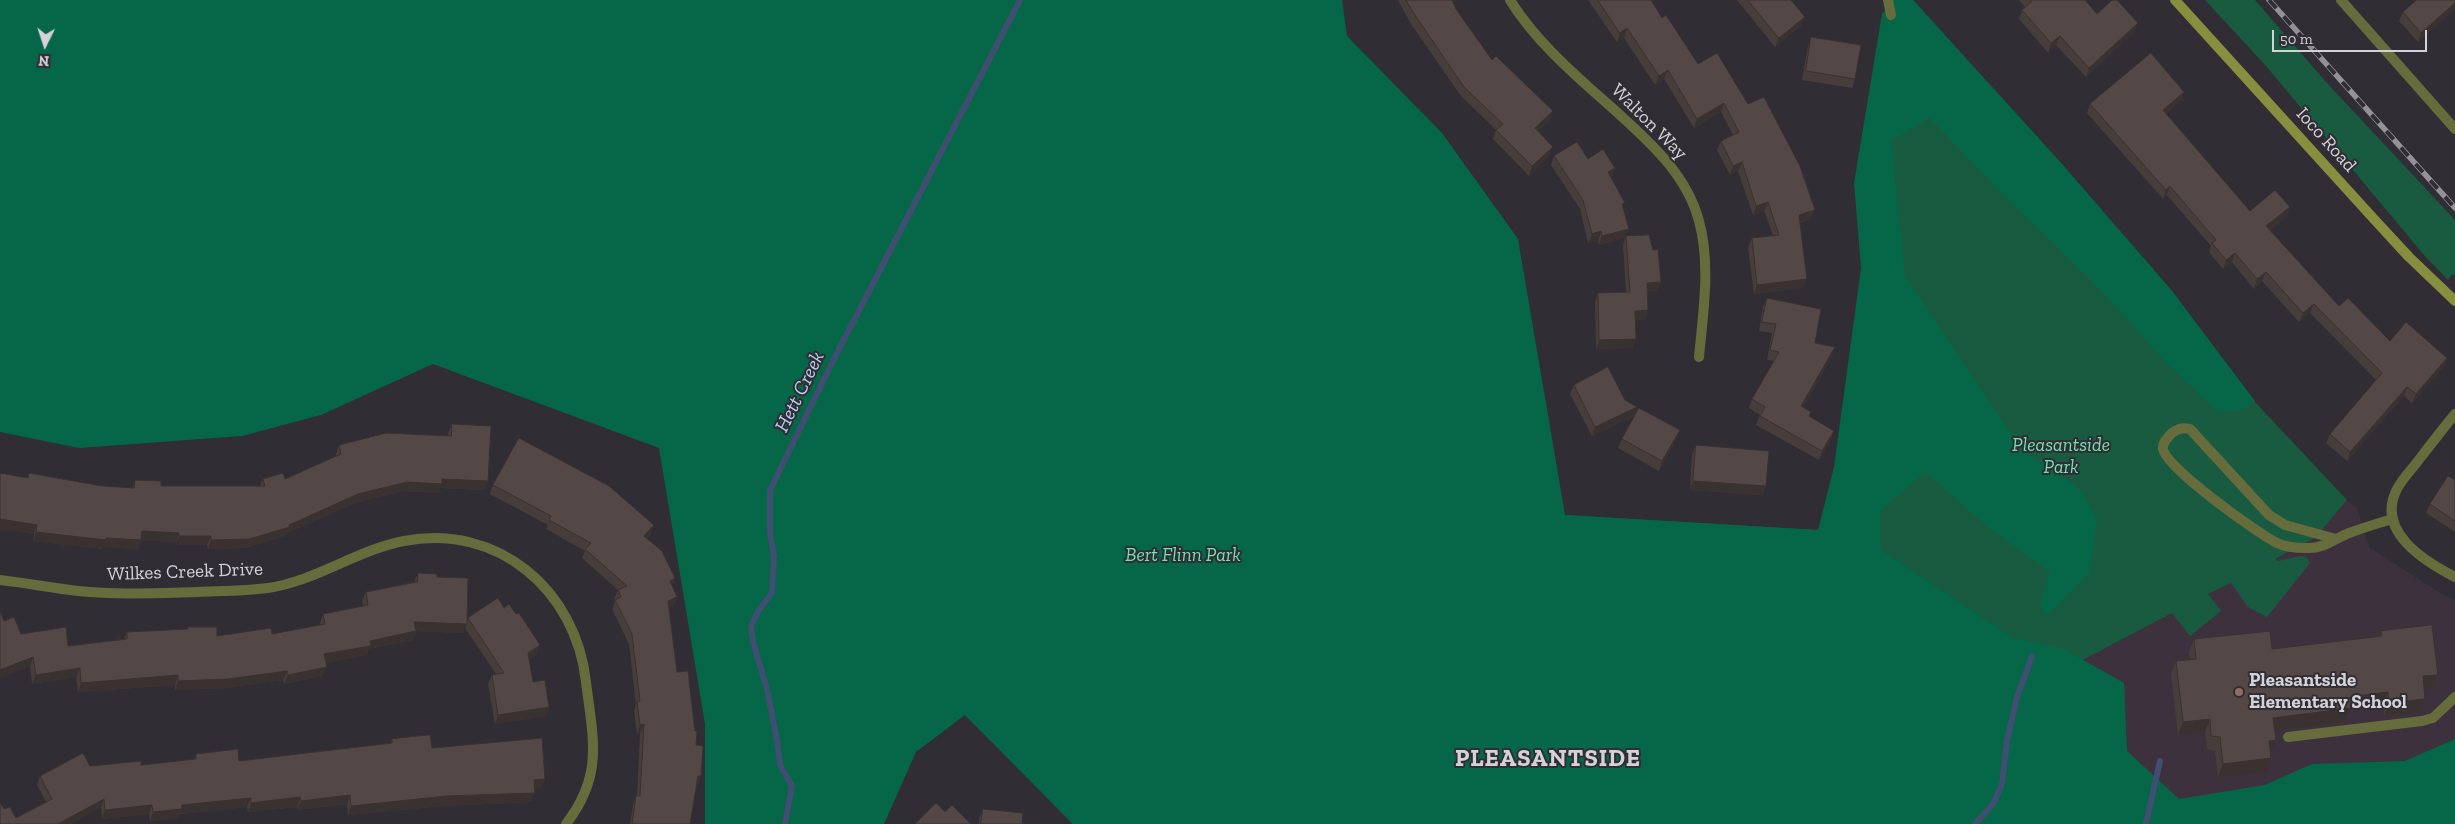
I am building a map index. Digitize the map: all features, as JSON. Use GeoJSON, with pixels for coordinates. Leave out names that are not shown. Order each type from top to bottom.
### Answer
{"type":"FeatureCollection","features":[{"type":"Feature","properties":{"kind":"main road","name":"Ioco Road"},"geometry":{"type":"LineString","coordinates":[[2175,0],[2410,257],[2455,301]]}},
{"type":"Feature","properties":{"kind":"street","name":"Walton Way"},"geometry":{"type":"LineString","coordinates":[[1510,0],[1539,39],[1657,149],[1678,177],[1693,204],[1699,222],[1703,248],[1705,290],[1698,357]]}},
{"type":"Feature","properties":{"kind":"street"},"geometry":{"type":"LineString","coordinates":[[1888,0],[1891,15]]}},
{"type":"Feature","properties":{"kind":"street"},"geometry":{"type":"LineString","coordinates":[[2341,0],[2455,129]]}},
{"type":"Feature","properties":{"kind":"street"},"geometry":{"type":"LineString","coordinates":[[2455,414],[2396,490],[2393,500],[2392,519],[2401,538],[2411,548],[2437,567],[2455,577]]}},
{"type":"Feature","properties":{"kind":"street"},"geometry":{"type":"LineString","coordinates":[[2336,539],[2284,525],[2269,515],[2190,429],[2184,427],[2174,432],[2163,443],[2162,449],[2167,459],[2180,472],[2262,534],[2279,544],[2308,548],[2322,547],[2336,539],[2392,519]]}},
{"type":"Feature","properties":{"kind":"street","name":"Wilkes Creek Drive"},"geometry":{"type":"LineString","coordinates":[[0,580],[110,593],[239,591],[269,588],[309,577],[375,549],[404,541],[440,536],[462,539],[486,547],[531,572],[549,592],[572,627],[579,647],[586,675],[593,761],[588,788],[566,824]]}},
{"type":"Feature","properties":{"kind":"street"},"geometry":{"type":"LineString","coordinates":[[2288,737],[2422,721],[2433,718],[2455,697]]}},
{"type":"Feature","properties":{"kind":"shaded area","name":"Pleasantside Elementary School"},"geometry":{"type":"Polygon","coordinates":[[[2347,500],[2357,508],[2369,547],[2440,593],[2455,600],[2455,796],[2422,824],[1847,784],[2315,538],[2347,500]]]}},
{"type":"Feature","properties":{"kind":"green space","name":"Bert Flinn Park"},"geometry":{"type":"Polygon","coordinates":[[[0,0],[1342,0],[1347,36],[1442,133],[1518,239],[1565,515],[1818,530],[1834,467],[1861,268],[1854,183],[1882,14],[1893,0],[1913,0],[2061,163],[2172,291],[2255,401],[2245,409],[2218,412],[2161,357],[2096,285],[2007,199],[1930,118],[1891,140],[1905,276],[2021,449],[2082,491],[2097,520],[2089,574],[2053,610],[2043,614],[2040,604],[2050,572],[1990,529],[1925,472],[1880,511],[1881,550],[2013,638],[2064,649],[2124,683],[2127,751],[2179,799],[2265,785],[2312,764],[2405,761],[2455,739],[2455,824],[1073,824],[965,715],[916,752],[884,824],[705,824],[705,724],[659,448],[433,364],[321,415],[242,436],[79,448],[0,432],[0,0]]]}},
{"type":"Feature","properties":{"kind":"green space","name":"Pleasantside Park"},"geometry":{"type":"Polygon","coordinates":[[[1913,0],[2061,163],[2172,291],[2254,401],[2347,500],[2315,538],[2275,559],[2278,561],[2299,556],[2306,557],[2310,563],[2267,617],[2248,607],[2231,583],[2208,594],[2221,611],[2190,636],[2172,613],[1848,784],[1073,824],[965,715],[1565,515],[1818,530],[1869,496],[1891,139],[1913,0]]]}},
{"type":"Feature","properties":{"kind":"green space"},"geometry":{"type":"Polygon","coordinates":[[[2205,0],[2255,0],[2326,82],[2455,220],[2455,276],[2453,274],[2448,280],[2424,255],[2266,66],[2205,0]]]}},
{"type":"Feature","properties":{"kind":"building"},"geometry":{"type":"Polygon","coordinates":[[[1406,0],[1452,0],[1456,9],[1492,60],[1496,56],[1553,111],[1535,128],[1553,147],[1532,166],[1496,130],[1503,124],[1464,87],[1406,0]]]}},
{"type":"Feature","properties":{"kind":"building"},"geometry":{"type":"Polygon","coordinates":[[[1598,0],[1651,0],[1662,18],[1666,15],[1698,64],[1717,53],[1748,104],[1764,97],[1800,166],[1815,210],[1799,215],[1807,279],[1757,285],[1752,238],[1779,235],[1768,202],[1756,206],[1742,162],[1733,166],[1721,141],[1739,132],[1724,103],[1697,119],[1668,70],[1659,76],[1627,28],[1620,33],[1598,0]]]}},
{"type":"Feature","properties":{"kind":"building"},"geometry":{"type":"Polygon","coordinates":[[[1748,0],[1791,0],[1805,17],[1779,38],[1748,0]]]}},
{"type":"Feature","properties":{"kind":"building"},"geometry":{"type":"Polygon","coordinates":[[[2030,0],[2085,0],[2097,14],[2112,0],[2117,0],[2138,23],[2089,68],[2060,36],[2051,43],[2022,10],[2031,2],[2030,0]]]}},
{"type":"Feature","properties":{"kind":"building"},"geometry":{"type":"Polygon","coordinates":[[[2417,0],[2455,0],[2455,3],[2421,33],[2403,12],[2417,0]]]}},
{"type":"Feature","properties":{"kind":"building"},"geometry":{"type":"Polygon","coordinates":[[[1811,37],[1861,45],[1855,79],[1806,71],[1811,37]]]}},
{"type":"Feature","properties":{"kind":"building"},"geometry":{"type":"Polygon","coordinates":[[[2151,53],[2184,92],[2163,110],[2250,211],[2275,190],[2290,207],[2266,226],[2339,306],[2348,298],[2390,341],[2406,322],[2447,358],[2416,394],[2407,387],[2350,452],[2330,434],[2382,373],[2314,304],[2303,313],[2266,272],[2257,279],[2235,253],[2226,260],[2212,243],[2216,240],[2170,186],[2166,190],[2090,104],[2151,53]]]}},
{"type":"Feature","properties":{"kind":"building"},"geometry":{"type":"Polygon","coordinates":[[[1577,142],[1588,159],[1603,149],[1615,168],[1608,172],[1625,203],[1622,204],[1629,229],[1602,236],[1601,231],[1592,234],[1583,200],[1554,156],[1577,142]]]}},
{"type":"Feature","properties":{"kind":"building"},"geometry":{"type":"Polygon","coordinates":[[[1649,235],[1653,250],[1658,249],[1661,282],[1647,283],[1648,310],[1635,311],[1636,339],[1599,340],[1598,293],[1630,292],[1626,236],[1649,235]]]}},
{"type":"Feature","properties":{"kind":"building"},"geometry":{"type":"Polygon","coordinates":[[[1767,298],[1821,309],[1815,343],[1835,347],[1801,406],[1811,412],[1809,416],[1834,431],[1822,451],[1760,416],[1765,407],[1752,399],[1779,352],[1770,350],[1776,324],[1762,322],[1767,298]]]}},
{"type":"Feature","properties":{"kind":"building"},"geometry":{"type":"Polygon","coordinates":[[[1608,367],[1625,400],[1637,407],[1595,427],[1574,385],[1608,367]]]}},
{"type":"Feature","properties":{"kind":"building"},"geometry":{"type":"Polygon","coordinates":[[[1639,408],[1680,430],[1662,461],[1622,439],[1639,408]]]}},
{"type":"Feature","properties":{"kind":"building"},"geometry":{"type":"Polygon","coordinates":[[[452,424],[491,426],[488,481],[442,479],[442,484],[407,482],[358,494],[289,525],[290,527],[249,539],[211,540],[211,536],[179,536],[179,533],[142,531],[141,540],[106,538],[106,540],[36,532],[37,525],[0,519],[0,473],[28,478],[29,473],[102,486],[134,488],[135,480],[161,481],[161,486],[265,486],[263,479],[283,473],[285,479],[341,454],[339,445],[386,433],[451,436],[452,424]]]}},
{"type":"Feature","properties":{"kind":"building"},"geometry":{"type":"Polygon","coordinates":[[[519,438],[609,486],[654,525],[644,536],[662,551],[675,578],[670,581],[677,597],[668,601],[677,672],[688,671],[695,731],[697,731],[696,745],[703,746],[701,776],[698,776],[690,824],[632,824],[636,796],[640,796],[644,724],[640,725],[637,702],[640,701],[632,634],[615,600],[621,597],[618,590],[627,586],[585,549],[591,543],[549,520],[551,516],[493,485],[519,438]]]}},
{"type":"Feature","properties":{"kind":"building"},"geometry":{"type":"Polygon","coordinates":[[[1696,445],[1769,451],[1766,486],[1693,481],[1696,445]]]}},
{"type":"Feature","properties":{"kind":"building"},"geometry":{"type":"Polygon","coordinates":[[[2448,476],[2455,480],[2455,521],[2430,504],[2448,476]]]}},
{"type":"Feature","properties":{"kind":"building"},"geometry":{"type":"Polygon","coordinates":[[[418,573],[437,574],[437,577],[468,578],[467,624],[414,622],[416,631],[370,641],[371,646],[324,654],[327,667],[288,675],[287,671],[228,679],[178,681],[178,675],[81,683],[80,668],[36,675],[33,657],[0,670],[0,613],[4,621],[14,617],[21,634],[66,627],[68,646],[127,639],[127,632],[188,629],[188,627],[217,627],[217,636],[271,628],[272,634],[325,624],[323,614],[368,605],[366,592],[417,582],[418,573]]]}},
{"type":"Feature","properties":{"kind":"building"},"geometry":{"type":"Polygon","coordinates":[[[498,598],[504,608],[509,604],[516,614],[519,613],[540,645],[528,653],[533,682],[545,680],[549,707],[498,715],[492,675],[504,673],[468,618],[498,598]]]}},
{"type":"Feature","properties":{"kind":"building","name":"Pleasantside Elementary School"},"geometry":{"type":"Polygon","coordinates":[[[2432,625],[2438,675],[2423,676],[2425,699],[2389,703],[2388,692],[2350,697],[2351,708],[2273,718],[2276,740],[2269,741],[2271,758],[2223,764],[2220,737],[2211,736],[2210,719],[2183,722],[2176,661],[2196,659],[2194,639],[2270,631],[2272,649],[2382,636],[2381,631],[2432,625]]]}},
{"type":"Feature","properties":{"kind":"building"},"geometry":{"type":"Polygon","coordinates":[[[430,735],[432,748],[542,738],[545,779],[534,780],[535,793],[447,796],[351,806],[350,795],[301,801],[300,797],[251,803],[251,798],[182,805],[182,809],[153,812],[152,805],[105,810],[104,799],[58,824],[0,824],[0,802],[4,809],[10,807],[16,818],[52,799],[40,776],[83,753],[90,766],[141,761],[141,765],[196,759],[196,754],[238,749],[239,761],[392,743],[392,739],[430,735]]]}},
{"type":"Feature","properties":{"kind":"building"},"geometry":{"type":"Polygon","coordinates":[[[936,803],[945,812],[952,805],[971,824],[915,824],[936,803]]]}},
{"type":"Feature","properties":{"kind":"building"},"geometry":{"type":"Polygon","coordinates":[[[983,809],[1023,813],[1022,824],[981,824],[983,809]]]}},
{"type":"Feature","properties":{"kind":"waterway","name":"Hett Creek"},"geometry":{"type":"LineString","coordinates":[[785,824],[792,786],[780,765],[767,689],[753,642],[751,626],[758,611],[772,593],[774,556],[770,533],[770,490],[838,351],[1020,0]]}},
{"type":"Feature","properties":{"kind":"waterway"},"geometry":{"type":"LineString","coordinates":[[1975,824],[1993,804],[2002,784],[2007,741],[2017,697],[2032,656]]}},
{"type":"Feature","properties":{"kind":"waterway"},"geometry":{"type":"LineString","coordinates":[[2146,824],[2160,761]]}},
{"type":"Feature","properties":{"kind":"railway"},"geometry":{"type":"LineString","coordinates":[[2269,0],[2455,208]]}},
{"type":"Feature","properties":{"kind":"place","name":"Pleasantside Elementary School"},"geometry":{"type":"Point","coordinates":[2239,692]}},
{"type":"Feature","properties":{"kind":"district","name":"PLEASANTSIDE"},"geometry":{"type":"Point","coordinates":[1548,759]}}]}
